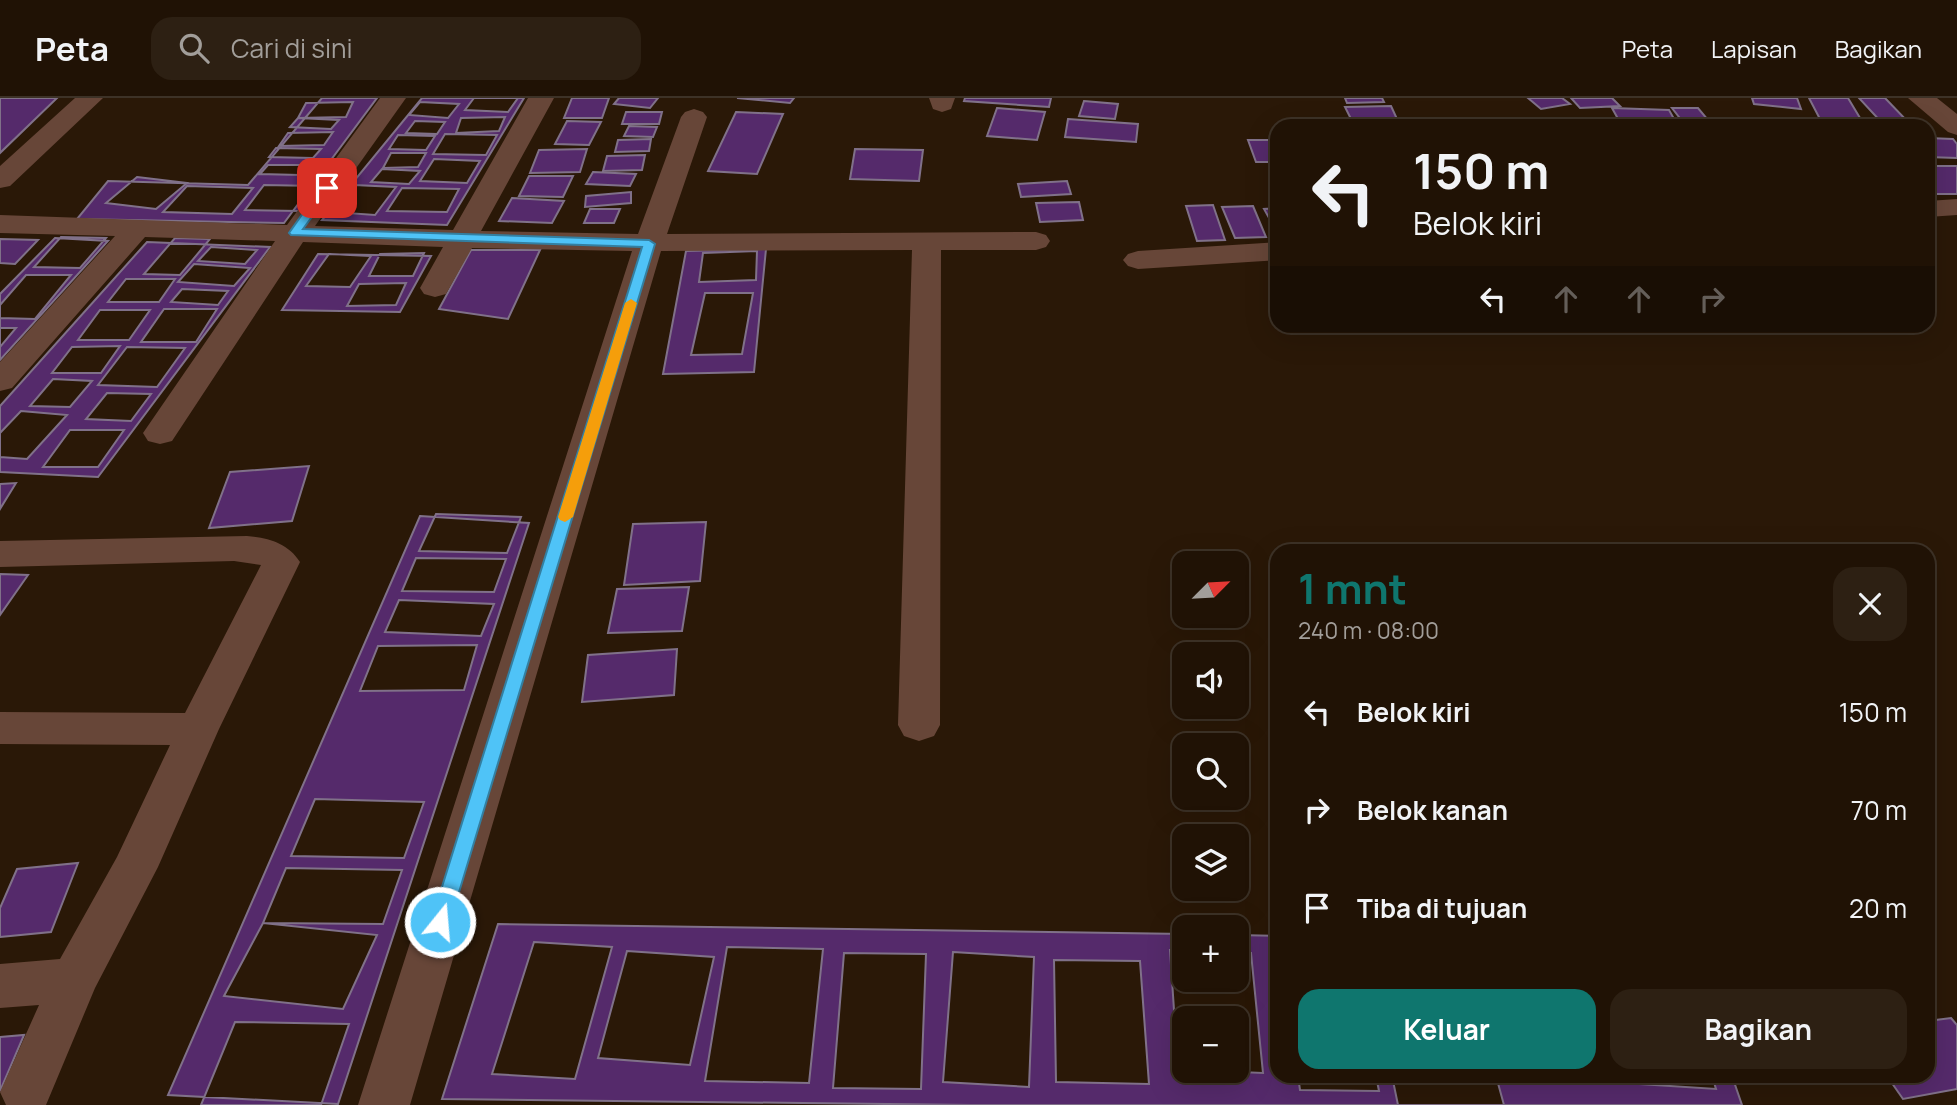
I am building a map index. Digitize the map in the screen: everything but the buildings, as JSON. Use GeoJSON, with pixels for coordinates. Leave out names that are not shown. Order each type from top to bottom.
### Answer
{"type":"FeatureCollection","features":[{"type":"Feature","properties":{"kind":"street"},"geometry":{"type":"LineString","coordinates":[[0,180],[90,98]]}},
{"type":"Feature","properties":{"kind":"street"},"geometry":{"type":"LineString","coordinates":[[160,433],[295,233],[393,98]]}},
{"type":"Feature","properties":{"kind":"street"},"geometry":{"type":"LineString","coordinates":[[435,288],[541,98]]}},
{"type":"Feature","properties":{"kind":"street"},"geometry":{"type":"LineString","coordinates":[[1921,98],[1957,130]]}},
{"type":"Feature","properties":{"kind":"street"},"geometry":{"type":"LineString","coordinates":[[384,1105],[649,244],[694,117]]}},
{"type":"Feature","properties":{"kind":"street"},"geometry":{"type":"LineString","coordinates":[[1935,132],[1957,130]]}},
{"type":"Feature","properties":{"kind":"street"},"geometry":{"type":"LineString","coordinates":[[1935,209],[1957,207]]}},
{"type":"Feature","properties":{"kind":"street"},"geometry":{"type":"LineString","coordinates":[[0,224],[649,244],[1035,242]]}},
{"type":"Feature","properties":{"kind":"street"},"geometry":{"type":"LineString","coordinates":[[0,381],[139,227]]}},
{"type":"Feature","properties":{"kind":"street"},"geometry":{"type":"LineString","coordinates":[[919,725],[928,242]]}},
{"type":"Feature","properties":{"kind":"street"},"geometry":{"type":"LineString","coordinates":[[1138,260],[1270,252]]}},
{"type":"Feature","properties":{"kind":"street"},"geometry":{"type":"LineString","coordinates":[[0,554],[234,548],[256,549],[274,555],[281,562],[198,729],[135,867],[74,980],[26,1092]]}},
{"type":"Feature","properties":{"kind":"street"},"geometry":{"type":"LineString","coordinates":[[0,728],[198,729]]}},
{"type":"Feature","properties":{"kind":"street"},"geometry":{"type":"LineString","coordinates":[[0,986],[74,980]]}},
{"type":"Feature","properties":{"kind":"slow traffic"},"geometry":{"type":"LineString","coordinates":[[565,517],[631,303]]}},
{"type":"Feature","properties":{"kind":"route"},"geometry":{"type":"LineString","coordinates":[[327,188],[295,233],[649,244],[440,922]]}}]}
